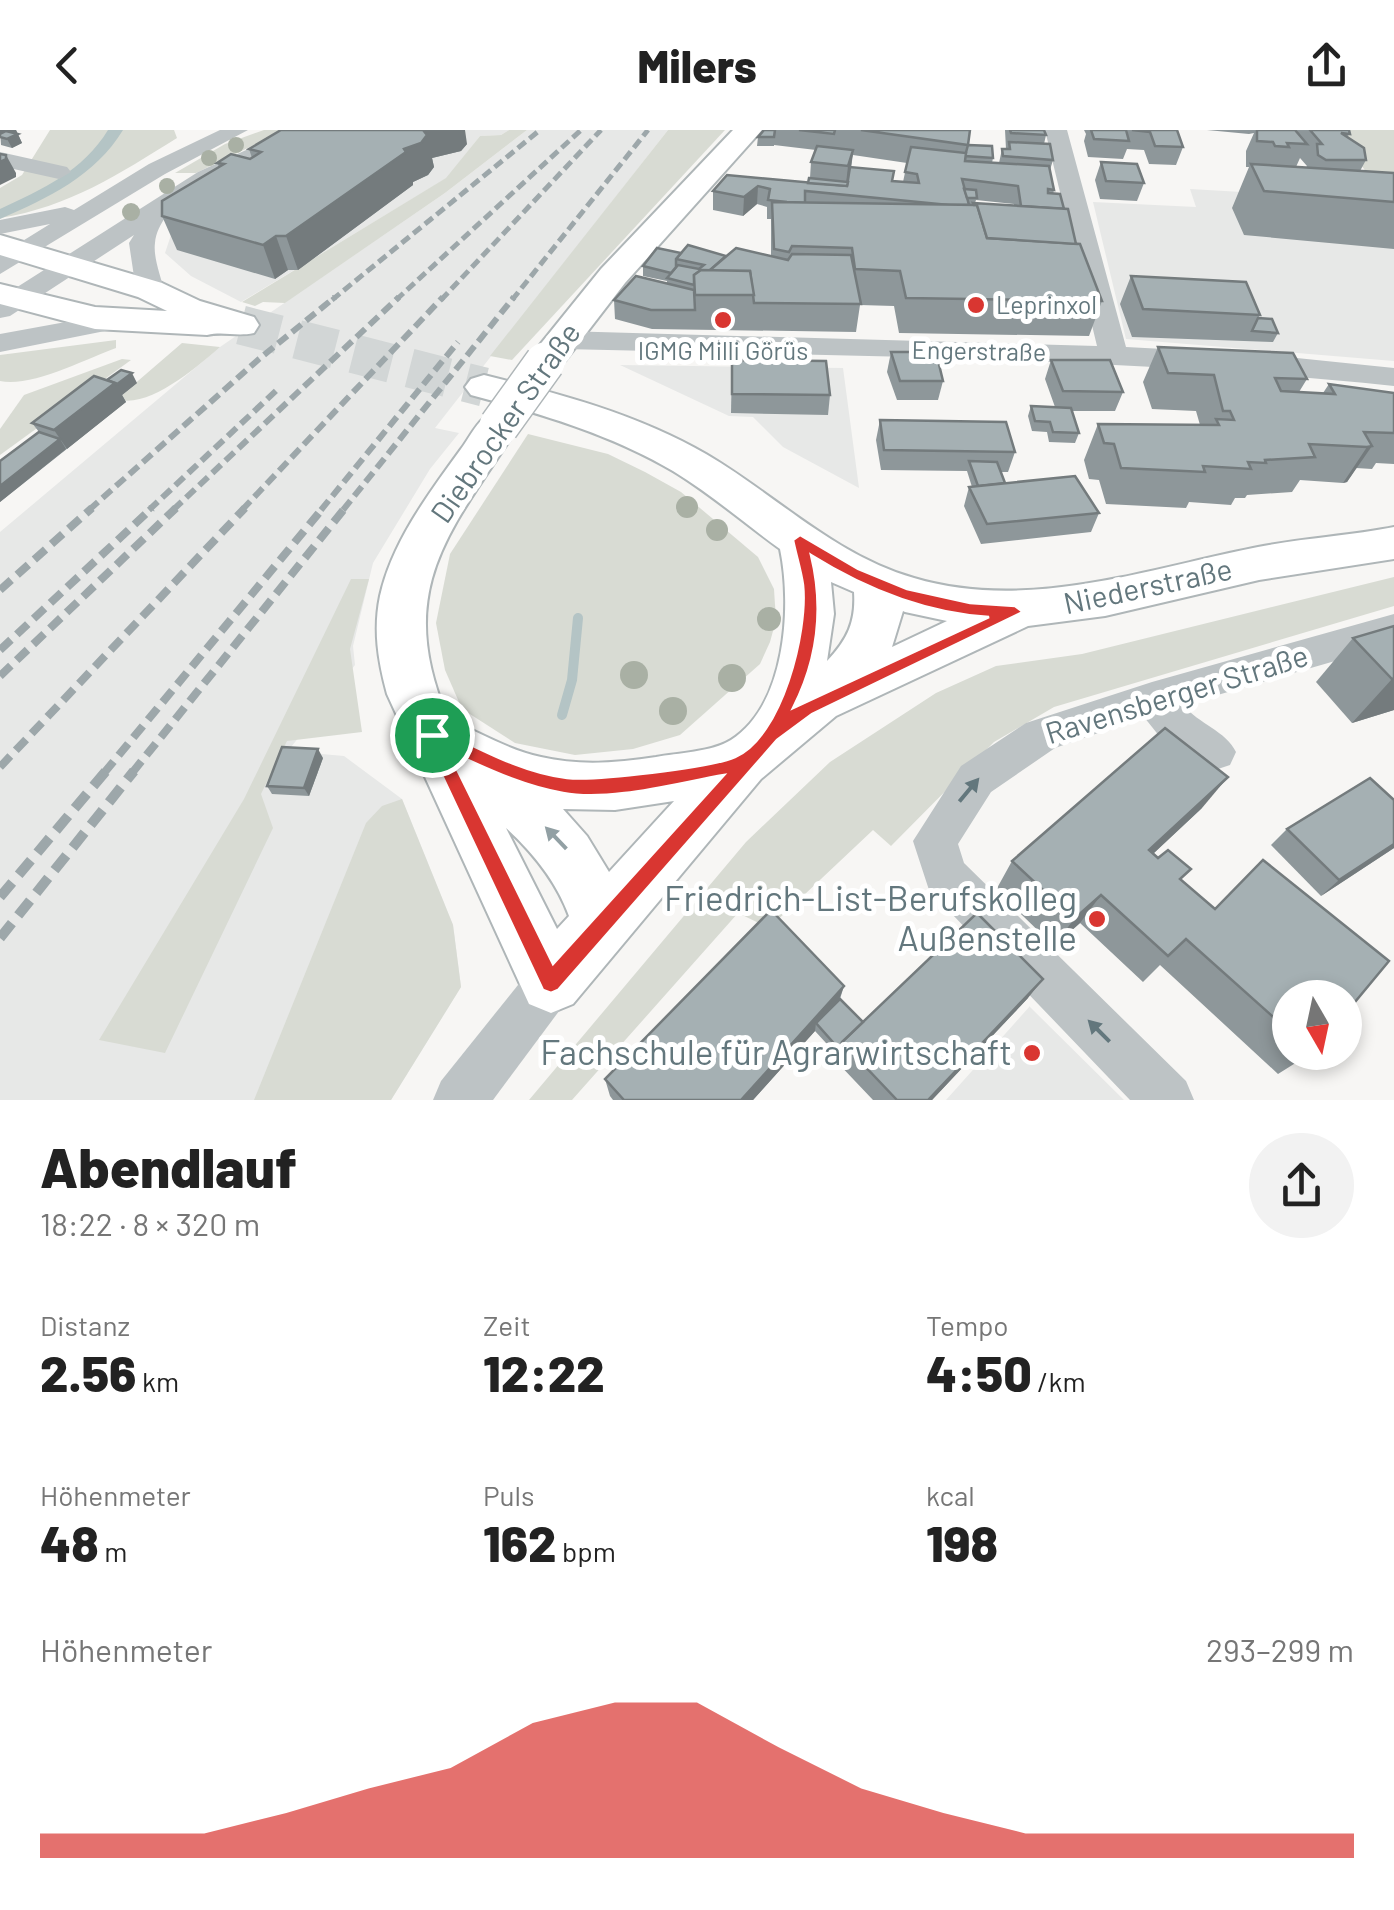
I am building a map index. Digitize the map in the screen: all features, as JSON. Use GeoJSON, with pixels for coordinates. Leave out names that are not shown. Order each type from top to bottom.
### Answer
{"type":"FeatureCollection","features":[{"type":"Feature","properties":{"kind":"main road","name":"Diebrocker Straße"},"geometry":{"type":"LineString","coordinates":[[551,982],[432,735],[407,674],[400,618],[418,558],[492,407],[554,351],[613,276],[748,130]]}},
{"type":"Feature","properties":{"kind":"main road"},"geometry":{"type":"LineString","coordinates":[[20,271],[150,290],[179,323]]}},
{"type":"Feature","properties":{"kind":"main road"},"geometry":{"type":"LineString","coordinates":[[20,271],[114,321],[179,323]]}},
{"type":"Feature","properties":{"kind":"main road"},"geometry":{"type":"LineString","coordinates":[[20,271],[179,323]]}},
{"type":"Feature","properties":{"kind":"main road","name":"Niederstraße"},"geometry":{"type":"LineString","coordinates":[[492,407],[586,415],[650,443],[714,479],[852,573],[952,606],[1015,612],[1065,606],[1265,562],[1394,544]]}},
{"type":"Feature","properties":{"kind":"main road","name":"Niederstraße"},"geometry":{"type":"LineString","coordinates":[[1265,562],[1394,514]]}},
{"type":"Feature","properties":{"kind":"main road"},"geometry":{"type":"LineString","coordinates":[[773,736],[809,643],[811,587],[800,540]]}},
{"type":"Feature","properties":{"kind":"main road"},"geometry":{"type":"LineString","coordinates":[[551,982],[773,736],[841,680],[873,639],[882,610],[877,584]]}},
{"type":"Feature","properties":{"kind":"main road"},"geometry":{"type":"LineString","coordinates":[[432,735],[517,774],[568,786],[634,782],[773,736],[1015,612]]}},
{"type":"Feature","properties":{"kind":"main road"},"geometry":{"type":"LineString","coordinates":[[432,735],[542,824],[570,854],[588,884],[601,923]]}},
{"type":"Feature","properties":{"kind":"street"},"geometry":{"type":"LineString","coordinates":[[20,271],[96,206],[206,142],[237,130]]}},
{"type":"Feature","properties":{"kind":"street"},"geometry":{"type":"LineString","coordinates":[[20,271],[160,206],[252,153],[308,130]]}},
{"type":"Feature","properties":{"kind":"street"},"geometry":{"type":"LineString","coordinates":[[1056,130],[1114,355]]}},
{"type":"Feature","properties":{"kind":"street"},"geometry":{"type":"LineString","coordinates":[[0,159],[59,172]]}},
{"type":"Feature","properties":{"kind":"street"},"geometry":{"type":"LineString","coordinates":[[20,271],[116,210],[143,177]]}},
{"type":"Feature","properties":{"kind":"street"},"geometry":{"type":"LineString","coordinates":[[150,290],[142,244],[160,206]]}},
{"type":"Feature","properties":{"kind":"street"},"geometry":{"type":"LineString","coordinates":[[0,227],[20,271]]}},
{"type":"Feature","properties":{"kind":"street"},"geometry":{"type":"LineString","coordinates":[[0,343],[114,321]]}},
{"type":"Feature","properties":{"kind":"street","name":"Engerstraße"},"geometry":{"type":"LineString","coordinates":[[554,351],[1114,355],[1258,363],[1394,377]]}},
{"type":"Feature","properties":{"kind":"street","name":"Ravensberger Straße"},"geometry":{"type":"LineString","coordinates":[[1167,1100],[945,875],[935,841],[976,779],[1041,735],[1152,698],[1394,629]]}},
{"type":"Feature","properties":{"kind":"street"},"geometry":{"type":"LineString","coordinates":[[1152,698],[1183,735],[1215,752]]}},
{"type":"Feature","properties":{"kind":"street"},"geometry":{"type":"LineString","coordinates":[[460,1100],[551,982]]}},
{"type":"Feature","properties":{"kind":"shaded area"},"geometry":{"type":"Polygon","coordinates":[[[50,130],[174,130],[177,138],[71,197],[0,218],[0,188],[22,175],[50,130]]]}},
{"type":"Feature","properties":{"kind":"shaded area"},"geometry":{"type":"Polygon","coordinates":[[[108,130],[123,130],[84,173],[53,194],[0,219],[0,209],[74,168],[108,130]]]}},
{"type":"Feature","properties":{"kind":"shaded area"},"geometry":{"type":"Polygon","coordinates":[[[264,130],[285,130],[196,173],[175,173],[225,144],[264,130]]]}},
{"type":"Feature","properties":{"kind":"shaded area"},"geometry":{"type":"Polygon","coordinates":[[[347,130],[509,130],[501,135],[480,136],[447,178],[241,302],[191,276],[165,253],[172,232],[347,130]]]}},
{"type":"Feature","properties":{"kind":"shaded area"},"geometry":{"type":"Polygon","coordinates":[[[509,130],[527,130],[445,193],[285,303],[263,302],[255,306],[242,302],[446,178],[480,136],[501,135],[509,130]]]}},
{"type":"Feature","properties":{"kind":"shaded area"},"geometry":{"type":"Polygon","coordinates":[[[527,130],[668,130],[435,428],[459,433],[430,469],[373,563],[353,646],[355,665],[288,751],[344,756],[402,799],[453,925],[461,987],[391,1100],[0,1100],[0,532],[220,347],[445,193],[527,130]]]}},
{"type":"Feature","properties":{"kind":"shaded area"},"geometry":{"type":"Polygon","coordinates":[[[668,130],[725,130],[512,360],[490,356],[668,130]]]}},
{"type":"Feature","properties":{"kind":"shaded area"},"geometry":{"type":"Polygon","coordinates":[[[1345,130],[1394,130],[1394,201],[1389,201],[1357,160],[1345,130]]]}},
{"type":"Feature","properties":{"kind":"shaded area"},"geometry":{"type":"Polygon","coordinates":[[[1190,189],[1394,201],[1394,361],[1126,339],[1093,202],[1196,207],[1190,189]]]}},
{"type":"Feature","properties":{"kind":"shaded area"},"geometry":{"type":"Polygon","coordinates":[[[116,340],[116,348],[58,371],[27,380],[0,381],[0,355],[116,340]]]}},
{"type":"Feature","properties":{"kind":"shaded area"},"geometry":{"type":"Polygon","coordinates":[[[182,343],[220,347],[186,375],[157,392],[129,401],[117,399],[182,343]]]}},
{"type":"Feature","properties":{"kind":"shaded area"},"geometry":{"type":"Polygon","coordinates":[[[122,359],[131,360],[0,455],[0,429],[24,395],[122,359]]]}},
{"type":"Feature","properties":{"kind":"shaded area"},"geometry":{"type":"Polygon","coordinates":[[[620,365],[843,368],[859,488],[783,447],[753,417],[729,416],[620,365]]]}},
{"type":"Feature","properties":{"kind":"shaded area"},"geometry":{"type":"Polygon","coordinates":[[[528,434],[608,454],[645,472],[681,492],[758,557],[774,589],[776,620],[770,642],[760,664],[680,735],[633,749],[575,755],[515,743],[462,709],[445,670],[436,623],[450,554],[528,434]]]}},
{"type":"Feature","properties":{"kind":"shaded area"},"geometry":{"type":"Polygon","coordinates":[[[1394,577],[1394,606],[1054,707],[994,742],[891,846],[873,830],[769,928],[738,913],[572,1100],[529,1100],[746,842],[830,762],[936,693],[996,666],[1082,654],[1394,577]]]}},
{"type":"Feature","properties":{"kind":"shaded area"},"geometry":{"type":"Polygon","coordinates":[[[351,579],[369,579],[350,649],[362,732],[287,741],[261,794],[273,828],[165,1053],[99,1040],[244,799],[351,579]]]}},
{"type":"Feature","properties":{"kind":"shaded area"},"geometry":{"type":"Polygon","coordinates":[[[402,799],[453,925],[461,987],[391,1100],[254,1100],[366,823],[382,806],[402,799]]]}},
{"type":"Feature","properties":{"kind":"shaded area","name":"Fachschule für Agrarwirtschaft"},"geometry":{"type":"Polygon","coordinates":[[[1030,1007],[1124,1100],[946,1100],[1030,1007]]]}},
{"type":"Feature","properties":{"kind":"building"},"geometry":{"type":"Polygon","coordinates":[[[281,130],[423,130],[427,135],[421,143],[404,149],[406,152],[286,236],[276,236],[263,245],[162,216],[162,201],[224,164],[217,163],[231,154],[250,159],[261,152],[249,149],[281,130]]]}},
{"type":"Feature","properties":{"kind":"building"},"geometry":{"type":"Polygon","coordinates":[[[764,130],[775,130],[774,137],[758,137],[764,130]]]}},
{"type":"Feature","properties":{"kind":"building"},"geometry":{"type":"Polygon","coordinates":[[[799,130],[835,130],[834,134],[799,130]]]}},
{"type":"Feature","properties":{"kind":"building"},"geometry":{"type":"Polygon","coordinates":[[[861,130],[970,130],[968,145],[861,130]]]}},
{"type":"Feature","properties":{"kind":"building"},"geometry":{"type":"Polygon","coordinates":[[[1010,130],[1044,130],[1046,135],[1011,133],[1010,130]]]}},
{"type":"Feature","properties":{"kind":"building"},"geometry":{"type":"Polygon","coordinates":[[[1091,130],[1126,130],[1129,141],[1094,139],[1091,130]]]}},
{"type":"Feature","properties":{"kind":"building"},"geometry":{"type":"Polygon","coordinates":[[[1132,130],[1177,130],[1183,147],[1155,146],[1150,132],[1132,130]]]}},
{"type":"Feature","properties":{"kind":"building"},"geometry":{"type":"Polygon","coordinates":[[[1257,130],[1295,130],[1307,144],[1287,143],[1289,147],[1257,141],[1257,130]]]}},
{"type":"Feature","properties":{"kind":"building"},"geometry":{"type":"Polygon","coordinates":[[[1310,130],[1349,130],[1350,134],[1341,133],[1364,148],[1366,160],[1326,160],[1318,155],[1317,144],[1322,144],[1310,130]]]}},
{"type":"Feature","properties":{"kind":"building"},"geometry":{"type":"Polygon","coordinates":[[[6,131],[18,134],[7,139],[0,137],[6,131]]]}},
{"type":"Feature","properties":{"kind":"building"},"geometry":{"type":"Polygon","coordinates":[[[1009,142],[1050,144],[1053,160],[1003,156],[1002,149],[1010,149],[1009,142]]]}},
{"type":"Feature","properties":{"kind":"building"},"geometry":{"type":"Polygon","coordinates":[[[968,145],[992,146],[993,158],[965,156],[968,145]]]}},
{"type":"Feature","properties":{"kind":"building"},"geometry":{"type":"Polygon","coordinates":[[[817,146],[853,150],[848,166],[811,162],[817,146]]]}},
{"type":"Feature","properties":{"kind":"building"},"geometry":{"type":"Polygon","coordinates":[[[911,147],[966,153],[965,161],[1049,166],[1054,190],[1048,189],[1048,193],[1060,194],[1064,209],[1021,206],[1018,186],[962,179],[969,205],[805,191],[805,203],[787,202],[768,200],[770,189],[758,186],[744,197],[713,191],[727,175],[847,186],[850,167],[894,171],[892,181],[919,183],[917,174],[905,172],[911,147]]]}},
{"type":"Feature","properties":{"kind":"building"},"geometry":{"type":"Polygon","coordinates":[[[1101,162],[1137,164],[1144,183],[1106,181],[1101,162]]]}},
{"type":"Feature","properties":{"kind":"building"},"geometry":{"type":"Polygon","coordinates":[[[1251,164],[1394,173],[1394,202],[1264,191],[1251,164]]]}},
{"type":"Feature","properties":{"kind":"building"},"geometry":{"type":"Polygon","coordinates":[[[809,178],[848,182],[847,186],[808,183],[809,178]]]}},
{"type":"Feature","properties":{"kind":"building"},"geometry":{"type":"Polygon","coordinates":[[[964,189],[976,190],[977,198],[967,198],[964,189]]]}},
{"type":"Feature","properties":{"kind":"building"},"geometry":{"type":"Polygon","coordinates":[[[772,202],[977,205],[987,238],[1080,244],[1102,301],[906,298],[900,271],[855,269],[852,248],[792,246],[789,252],[774,249],[772,202]]]}},
{"type":"Feature","properties":{"kind":"building"},"geometry":{"type":"Polygon","coordinates":[[[973,203],[1068,209],[1076,244],[987,238],[973,203]]]}},
{"type":"Feature","properties":{"kind":"building"},"geometry":{"type":"Polygon","coordinates":[[[688,245],[726,256],[709,271],[701,270],[694,275],[694,285],[667,278],[678,265],[699,269],[704,265],[676,259],[688,245]]]}},
{"type":"Feature","properties":{"kind":"building"},"geometry":{"type":"Polygon","coordinates":[[[657,248],[681,253],[671,273],[643,266],[657,248]]]}},
{"type":"Feature","properties":{"kind":"building"},"geometry":{"type":"Polygon","coordinates":[[[736,248],[788,260],[792,254],[851,255],[861,304],[754,303],[750,271],[709,271],[736,248]]]}},
{"type":"Feature","properties":{"kind":"building"},"geometry":{"type":"Polygon","coordinates":[[[701,270],[750,271],[754,295],[695,295],[694,275],[701,270]]]}},
{"type":"Feature","properties":{"kind":"building"},"geometry":{"type":"Polygon","coordinates":[[[636,276],[694,290],[695,310],[651,310],[614,300],[636,276]]]}},
{"type":"Feature","properties":{"kind":"building"},"geometry":{"type":"Polygon","coordinates":[[[1131,276],[1246,282],[1260,315],[1143,309],[1131,276]]]}},
{"type":"Feature","properties":{"kind":"building"},"geometry":{"type":"Polygon","coordinates":[[[1258,318],[1272,319],[1278,333],[1252,331],[1258,318]]]}},
{"type":"Feature","properties":{"kind":"building"},"geometry":{"type":"Polygon","coordinates":[[[1158,347],[1293,353],[1307,379],[1275,378],[1281,391],[1335,394],[1329,384],[1394,393],[1394,433],[1364,432],[1372,446],[1367,447],[1309,444],[1315,457],[1248,462],[1251,469],[1203,466],[1205,472],[1121,468],[1114,444],[1104,443],[1098,424],[1219,425],[1216,419],[1234,420],[1230,411],[1223,411],[1214,375],[1168,373],[1158,347]]]}},
{"type":"Feature","properties":{"kind":"building"},"geometry":{"type":"Polygon","coordinates":[[[891,352],[936,352],[943,381],[900,381],[891,352]]]}},
{"type":"Feature","properties":{"kind":"building"},"geometry":{"type":"Polygon","coordinates":[[[732,360],[826,361],[830,395],[732,394],[732,360]]]}},
{"type":"Feature","properties":{"kind":"building"},"geometry":{"type":"Polygon","coordinates":[[[1051,360],[1110,360],[1123,392],[1063,391],[1051,360]]]}},
{"type":"Feature","properties":{"kind":"building"},"geometry":{"type":"Polygon","coordinates":[[[121,370],[132,373],[116,385],[107,380],[121,370]]]}},
{"type":"Feature","properties":{"kind":"building"},"geometry":{"type":"Polygon","coordinates":[[[94,376],[115,383],[54,430],[32,423],[94,376]]]}},
{"type":"Feature","properties":{"kind":"building"},"geometry":{"type":"Polygon","coordinates":[[[1031,406],[1071,408],[1079,433],[1053,432],[1050,422],[1035,421],[1031,406]]]}},
{"type":"Feature","properties":{"kind":"building"},"geometry":{"type":"Polygon","coordinates":[[[880,420],[1006,422],[1015,452],[884,450],[880,420]]]}},
{"type":"Feature","properties":{"kind":"building"},"geometry":{"type":"Polygon","coordinates":[[[39,432],[60,439],[0,486],[0,461],[39,432]]]}},
{"type":"Feature","properties":{"kind":"building"},"geometry":{"type":"Polygon","coordinates":[[[969,461],[997,462],[1005,483],[978,486],[969,461]]]}},
{"type":"Feature","properties":{"kind":"building"},"geometry":{"type":"Polygon","coordinates":[[[1075,476],[1099,513],[987,524],[969,487],[1075,476]]]}},
{"type":"Feature","properties":{"kind":"building"},"geometry":{"type":"Polygon","coordinates":[[[1394,626],[1394,678],[1392,679],[1353,638],[1394,626]]]}},
{"type":"Feature","properties":{"kind":"building"},"geometry":{"type":"Polygon","coordinates":[[[1165,728],[1228,777],[1149,850],[1158,858],[1168,850],[1191,869],[1180,879],[1215,909],[1263,860],[1389,961],[1362,994],[1362,980],[1272,980],[1272,1016],[1186,939],[1168,956],[1101,895],[1074,919],[1012,861],[1165,728]]]}},
{"type":"Feature","properties":{"kind":"building"},"geometry":{"type":"Polygon","coordinates":[[[282,747],[318,749],[304,788],[267,786],[282,747]]]}},
{"type":"Feature","properties":{"kind":"building"},"geometry":{"type":"Polygon","coordinates":[[[1370,778],[1394,800],[1394,844],[1339,880],[1287,829],[1370,778]]]}},
{"type":"Feature","properties":{"kind":"building"},"geometry":{"type":"Polygon","coordinates":[[[771,910],[844,986],[741,1100],[624,1100],[605,1079],[771,910]]]}},
{"type":"Feature","properties":{"kind":"building"},"geometry":{"type":"Polygon","coordinates":[[[977,913],[1043,979],[928,1100],[897,1100],[842,1042],[977,913]]]}},
{"type":"Feature","properties":{"kind":"building"},"geometry":{"type":"Polygon","coordinates":[[[840,999],[863,1022],[839,1049],[816,1023],[840,999]]]}},
{"type":"Feature","properties":{"kind":"waterway"},"geometry":{"type":"LineString","coordinates":[[562,715],[572,680],[578,618]]}},
{"type":"Feature","properties":{"kind":"tunnel"},"geometry":{"type":"LineString","coordinates":[[241,325],[484,387]]}},
{"type":"Feature","properties":{"kind":"railway"},"geometry":{"type":"LineString","coordinates":[[332,300],[540,130]]}},
{"type":"Feature","properties":{"kind":"railway"},"geometry":{"type":"LineString","coordinates":[[396,300],[581,130]]}},
{"type":"Feature","properties":{"kind":"railway"},"geometry":{"type":"LineString","coordinates":[[441,300],[601,130]]}},
{"type":"Feature","properties":{"kind":"railway"},"geometry":{"type":"LineString","coordinates":[[512,300],[648,130]]}},
{"type":"Feature","properties":{"kind":"railway"},"geometry":{"type":"LineString","coordinates":[[89,510],[335,297]]}},
{"type":"Feature","properties":{"kind":"railway"},"geometry":{"type":"LineString","coordinates":[[173,510],[399,297]]}},
{"type":"Feature","properties":{"kind":"railway"},"geometry":{"type":"LineString","coordinates":[[242,510],[443,297]]}},
{"type":"Feature","properties":{"kind":"railway"},"geometry":{"type":"LineString","coordinates":[[343,510],[514,297]]}},
{"type":"Feature","properties":{"kind":"railway"},"geometry":{"type":"LineString","coordinates":[[321,510],[458,342]]}},
{"type":"Feature","properties":{"kind":"railway"},"geometry":{"type":"LineString","coordinates":[[149,510],[279,388]]}},
{"type":"Feature","properties":{"kind":"railway"},"geometry":{"type":"LineString","coordinates":[[0,590],[92,508]]}},
{"type":"Feature","properties":{"kind":"railway"},"geometry":{"type":"LineString","coordinates":[[0,650],[152,508]]}},
{"type":"Feature","properties":{"kind":"railway"},"geometry":{"type":"LineString","coordinates":[[0,676],[176,508]]}},
{"type":"Feature","properties":{"kind":"railway"},"geometry":{"type":"LineString","coordinates":[[0,767],[245,508]]}},
{"type":"Feature","properties":{"kind":"railway"},"geometry":{"type":"LineString","coordinates":[[104,773],[323,508]]}},
{"type":"Feature","properties":{"kind":"railway"},"geometry":{"type":"LineString","coordinates":[[132,773],[345,508]]}},
{"type":"Feature","properties":{"kind":"railway"},"geometry":{"type":"LineString","coordinates":[[0,897],[106,771]]}},
{"type":"Feature","properties":{"kind":"railway"},"geometry":{"type":"LineString","coordinates":[[0,938],[134,771]]}},
{"type":"Feature","properties":{"kind":"place","name":"Leprinxol"},"geometry":{"type":"Point","coordinates":[976,305]}},
{"type":"Feature","properties":{"kind":"place","name":"IGMG Milli Görüs"},"geometry":{"type":"Point","coordinates":[723,320]}},
{"type":"Feature","properties":{"kind":"place","name":"Friedrich-List-Berufskolleg Außenstelle"},"geometry":{"type":"Point","coordinates":[1097,919]}},
{"type":"Feature","properties":{"kind":"place","name":"Fachschule für Agrarwirtschaft"},"geometry":{"type":"Point","coordinates":[1032,1053]}},
{"type":"Feature","properties":{"kind":"route"},"geometry":{"type":"LineString","coordinates":[[432,735],[517,774],[568,786],[595,787],[742,764],[771,734],[791,696],[809,643],[811,587],[800,540],[852,573],[904,594],[970,610],[1015,612],[806,709],[771,734],[551,982],[432,735]]}}]}
